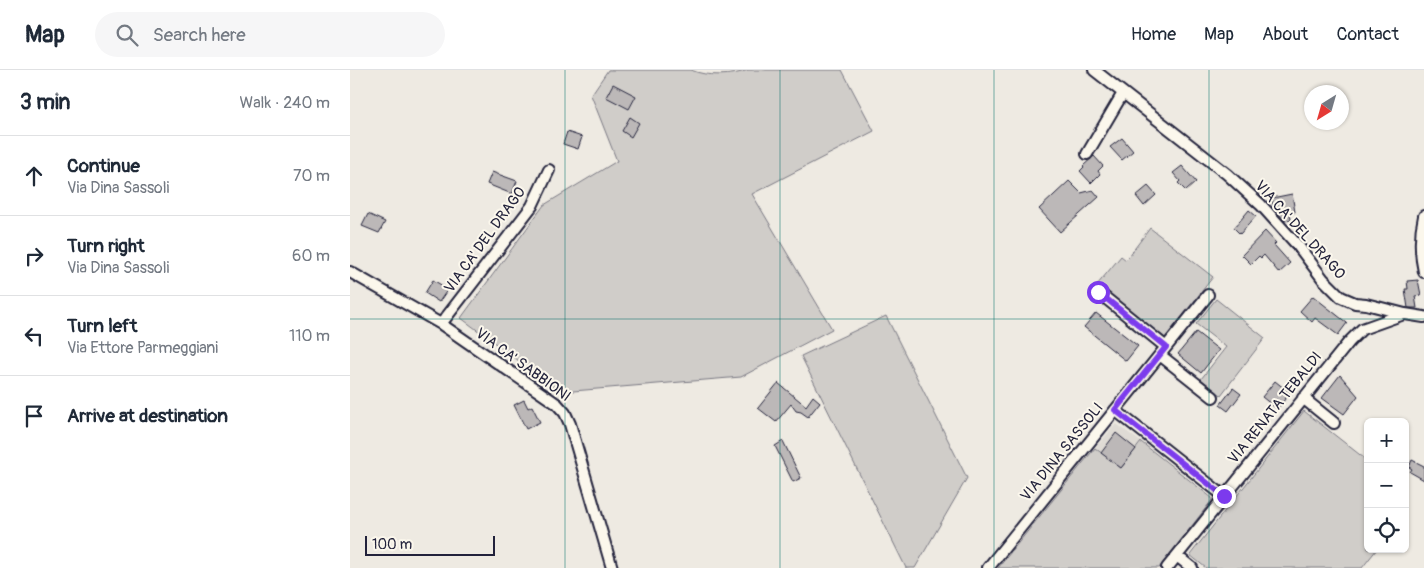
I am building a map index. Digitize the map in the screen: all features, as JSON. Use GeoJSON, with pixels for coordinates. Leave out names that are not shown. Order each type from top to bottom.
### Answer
{"type":"FeatureCollection","features":[{"type":"Feature","properties":{"kind":"street","name":"VIA CA' DEL DRAGO"},"geometry":{"type":"LineString","coordinates":[[1094,70],[1227,174],[1261,205],[1299,248],[1323,279],[1341,297],[1355,303],[1424,317]]}},
{"type":"Feature","properties":{"kind":"street"},"geometry":{"type":"LineString","coordinates":[[1087,154],[1123,93]]}},
{"type":"Feature","properties":{"kind":"street","name":"VIA CA' DEL DRAGO"},"geometry":{"type":"LineString","coordinates":[[441,324],[532,206],[549,170]]}},
{"type":"Feature","properties":{"kind":"street"},"geometry":{"type":"LineString","coordinates":[[1424,216],[1421,236],[1424,272]]}},
{"type":"Feature","properties":{"kind":"street","name":"VIA CA' SABBIONI"},"geometry":{"type":"LineString","coordinates":[[350,272],[441,324],[480,353],[557,404],[565,413],[575,440],[612,568]]}},
{"type":"Feature","properties":{"kind":"street"},"geometry":{"type":"LineString","coordinates":[[1098,292],[1213,397]]}},
{"type":"Feature","properties":{"kind":"street","name":"VIA DINA SASSOLI"},"geometry":{"type":"LineString","coordinates":[[988,568],[1208,295]]}},
{"type":"Feature","properties":{"kind":"street","name":"VIA RENATA TEBALDI"},"geometry":{"type":"LineString","coordinates":[[1167,568],[1334,358],[1362,330],[1405,314]]}},
{"type":"Feature","properties":{"kind":"street"},"geometry":{"type":"LineString","coordinates":[[1303,398],[1334,423]]}},
{"type":"Feature","properties":{"kind":"street"},"geometry":{"type":"LineString","coordinates":[[1115,410],[1224,496]]}},
{"type":"Feature","properties":{"kind":"street"},"geometry":{"type":"LineString","coordinates":[[1177,556],[1192,568]]}},
{"type":"Feature","properties":{"kind":"shaded area"},"geometry":{"type":"Polygon","coordinates":[[[608,70],[691,70],[704,74],[720,75],[735,74],[748,70],[842,70],[874,131],[752,194],[832,329],[741,377],[561,392],[461,318],[544,205],[617,161],[591,95],[608,70]]]}},
{"type":"Feature","properties":{"kind":"shaded area"},"geometry":{"type":"Polygon","coordinates":[[[1150,228],[1213,277],[1165,338],[1097,285],[1121,256],[1126,260],[1150,228]]]}},
{"type":"Feature","properties":{"kind":"shaded area"},"geometry":{"type":"Polygon","coordinates":[[[1216,299],[1265,338],[1221,395],[1201,379],[1226,347],[1196,324],[1216,299]]]}},
{"type":"Feature","properties":{"kind":"shaded area"},"geometry":{"type":"Polygon","coordinates":[[[886,316],[967,478],[915,568],[906,568],[801,356],[886,316]]]}},
{"type":"Feature","properties":{"kind":"shaded area"},"geometry":{"type":"Polygon","coordinates":[[[1304,411],[1364,458],[1364,553],[1374,553],[1362,568],[1206,568],[1190,555],[1304,411]]]}},
{"type":"Feature","properties":{"kind":"shaded area"},"geometry":{"type":"Polygon","coordinates":[[[1116,424],[1141,442],[1121,468],[1095,448],[1116,424]]]}},
{"type":"Feature","properties":{"kind":"shaded area"},"geometry":{"type":"Polygon","coordinates":[[[1141,442],[1212,498],[1159,568],[998,568],[1095,448],[1121,468],[1141,442]]]}},
{"type":"Feature","properties":{"kind":"building"},"geometry":{"type":"Polygon","coordinates":[[[613,84],[636,96],[629,109],[606,97],[613,84]]]}},
{"type":"Feature","properties":{"kind":"building"},"geometry":{"type":"Polygon","coordinates":[[[630,117],[639,123],[631,137],[622,131],[630,117]]]}},
{"type":"Feature","properties":{"kind":"building"},"geometry":{"type":"Polygon","coordinates":[[[567,132],[582,137],[578,149],[563,144],[567,132]]]}},
{"type":"Feature","properties":{"kind":"building"},"geometry":{"type":"Polygon","coordinates":[[[1122,138],[1133,151],[1122,160],[1110,147],[1122,138]]]}},
{"type":"Feature","properties":{"kind":"building"},"geometry":{"type":"Polygon","coordinates":[[[1094,156],[1103,166],[1098,171],[1100,174],[1091,183],[1080,171],[1094,156]]]}},
{"type":"Feature","properties":{"kind":"building"},"geometry":{"type":"Polygon","coordinates":[[[1182,166],[1196,182],[1186,191],[1178,183],[1180,181],[1173,173],[1182,166]]]}},
{"type":"Feature","properties":{"kind":"building"},"geometry":{"type":"Polygon","coordinates":[[[492,172],[517,181],[512,194],[487,184],[492,172]]]}},
{"type":"Feature","properties":{"kind":"building"},"geometry":{"type":"Polygon","coordinates":[[[1069,181],[1081,193],[1093,190],[1099,197],[1060,232],[1039,209],[1069,181]]]}},
{"type":"Feature","properties":{"kind":"building"},"geometry":{"type":"Polygon","coordinates":[[[1148,186],[1156,195],[1144,206],[1136,196],[1148,186]]]}},
{"type":"Feature","properties":{"kind":"building"},"geometry":{"type":"Polygon","coordinates":[[[1292,194],[1295,212],[1290,213],[1291,220],[1285,221],[1273,207],[1272,198],[1292,194]]]}},
{"type":"Feature","properties":{"kind":"building"},"geometry":{"type":"Polygon","coordinates":[[[1249,210],[1256,216],[1240,234],[1234,228],[1249,210]]]}},
{"type":"Feature","properties":{"kind":"building"},"geometry":{"type":"Polygon","coordinates":[[[368,214],[385,222],[379,233],[362,226],[368,214]]]}},
{"type":"Feature","properties":{"kind":"building"},"geometry":{"type":"Polygon","coordinates":[[[1265,231],[1276,243],[1274,245],[1290,263],[1279,273],[1264,255],[1261,258],[1259,256],[1251,264],[1242,255],[1265,231]]]}},
{"type":"Feature","properties":{"kind":"building"},"geometry":{"type":"Polygon","coordinates":[[[433,280],[448,289],[439,302],[425,293],[433,280]]]}},
{"type":"Feature","properties":{"kind":"building"},"geometry":{"type":"Polygon","coordinates":[[[1418,280],[1421,295],[1415,296],[1417,308],[1408,308],[1405,289],[1408,289],[1407,281],[1418,280]]]}},
{"type":"Feature","properties":{"kind":"building"},"geometry":{"type":"Polygon","coordinates":[[[1313,296],[1347,323],[1338,335],[1315,318],[1312,322],[1300,311],[1313,296]]]}},
{"type":"Feature","properties":{"kind":"building"},"geometry":{"type":"Polygon","coordinates":[[[1096,313],[1138,346],[1126,361],[1084,327],[1096,313]]]}},
{"type":"Feature","properties":{"kind":"building"},"geometry":{"type":"Polygon","coordinates":[[[1196,332],[1219,350],[1201,373],[1178,354],[1196,332]]]}},
{"type":"Feature","properties":{"kind":"building"},"geometry":{"type":"Polygon","coordinates":[[[1340,375],[1358,396],[1344,414],[1322,398],[1340,375]]]}},
{"type":"Feature","properties":{"kind":"building"},"geometry":{"type":"Polygon","coordinates":[[[1275,381],[1290,393],[1277,409],[1262,397],[1275,381]]]}},
{"type":"Feature","properties":{"kind":"building"},"geometry":{"type":"Polygon","coordinates":[[[778,383],[806,406],[813,396],[820,402],[808,417],[796,411],[791,404],[776,422],[758,408],[778,383]]]}},
{"type":"Feature","properties":{"kind":"building"},"geometry":{"type":"Polygon","coordinates":[[[1233,388],[1241,394],[1228,411],[1220,405],[1233,388]]]}},
{"type":"Feature","properties":{"kind":"building"},"geometry":{"type":"Polygon","coordinates":[[[524,400],[528,408],[532,406],[540,422],[526,429],[514,405],[524,400]]]}},
{"type":"Feature","properties":{"kind":"building"},"geometry":{"type":"Polygon","coordinates":[[[1116,433],[1136,449],[1121,468],[1101,453],[1116,433]]]}},
{"type":"Feature","properties":{"kind":"building"},"geometry":{"type":"Polygon","coordinates":[[[783,441],[801,478],[793,482],[775,446],[783,441]]]}},
{"type":"Feature","properties":{"kind":"building"},"geometry":{"type":"Polygon","coordinates":[[[1412,460],[1424,466],[1424,480],[1410,472],[1412,469],[1409,467],[1412,460]]]}},
{"type":"Feature","properties":{"kind":"route"},"geometry":{"type":"LineString","coordinates":[[1098,292],[1166,347],[1115,410],[1224,496]]}}]}
